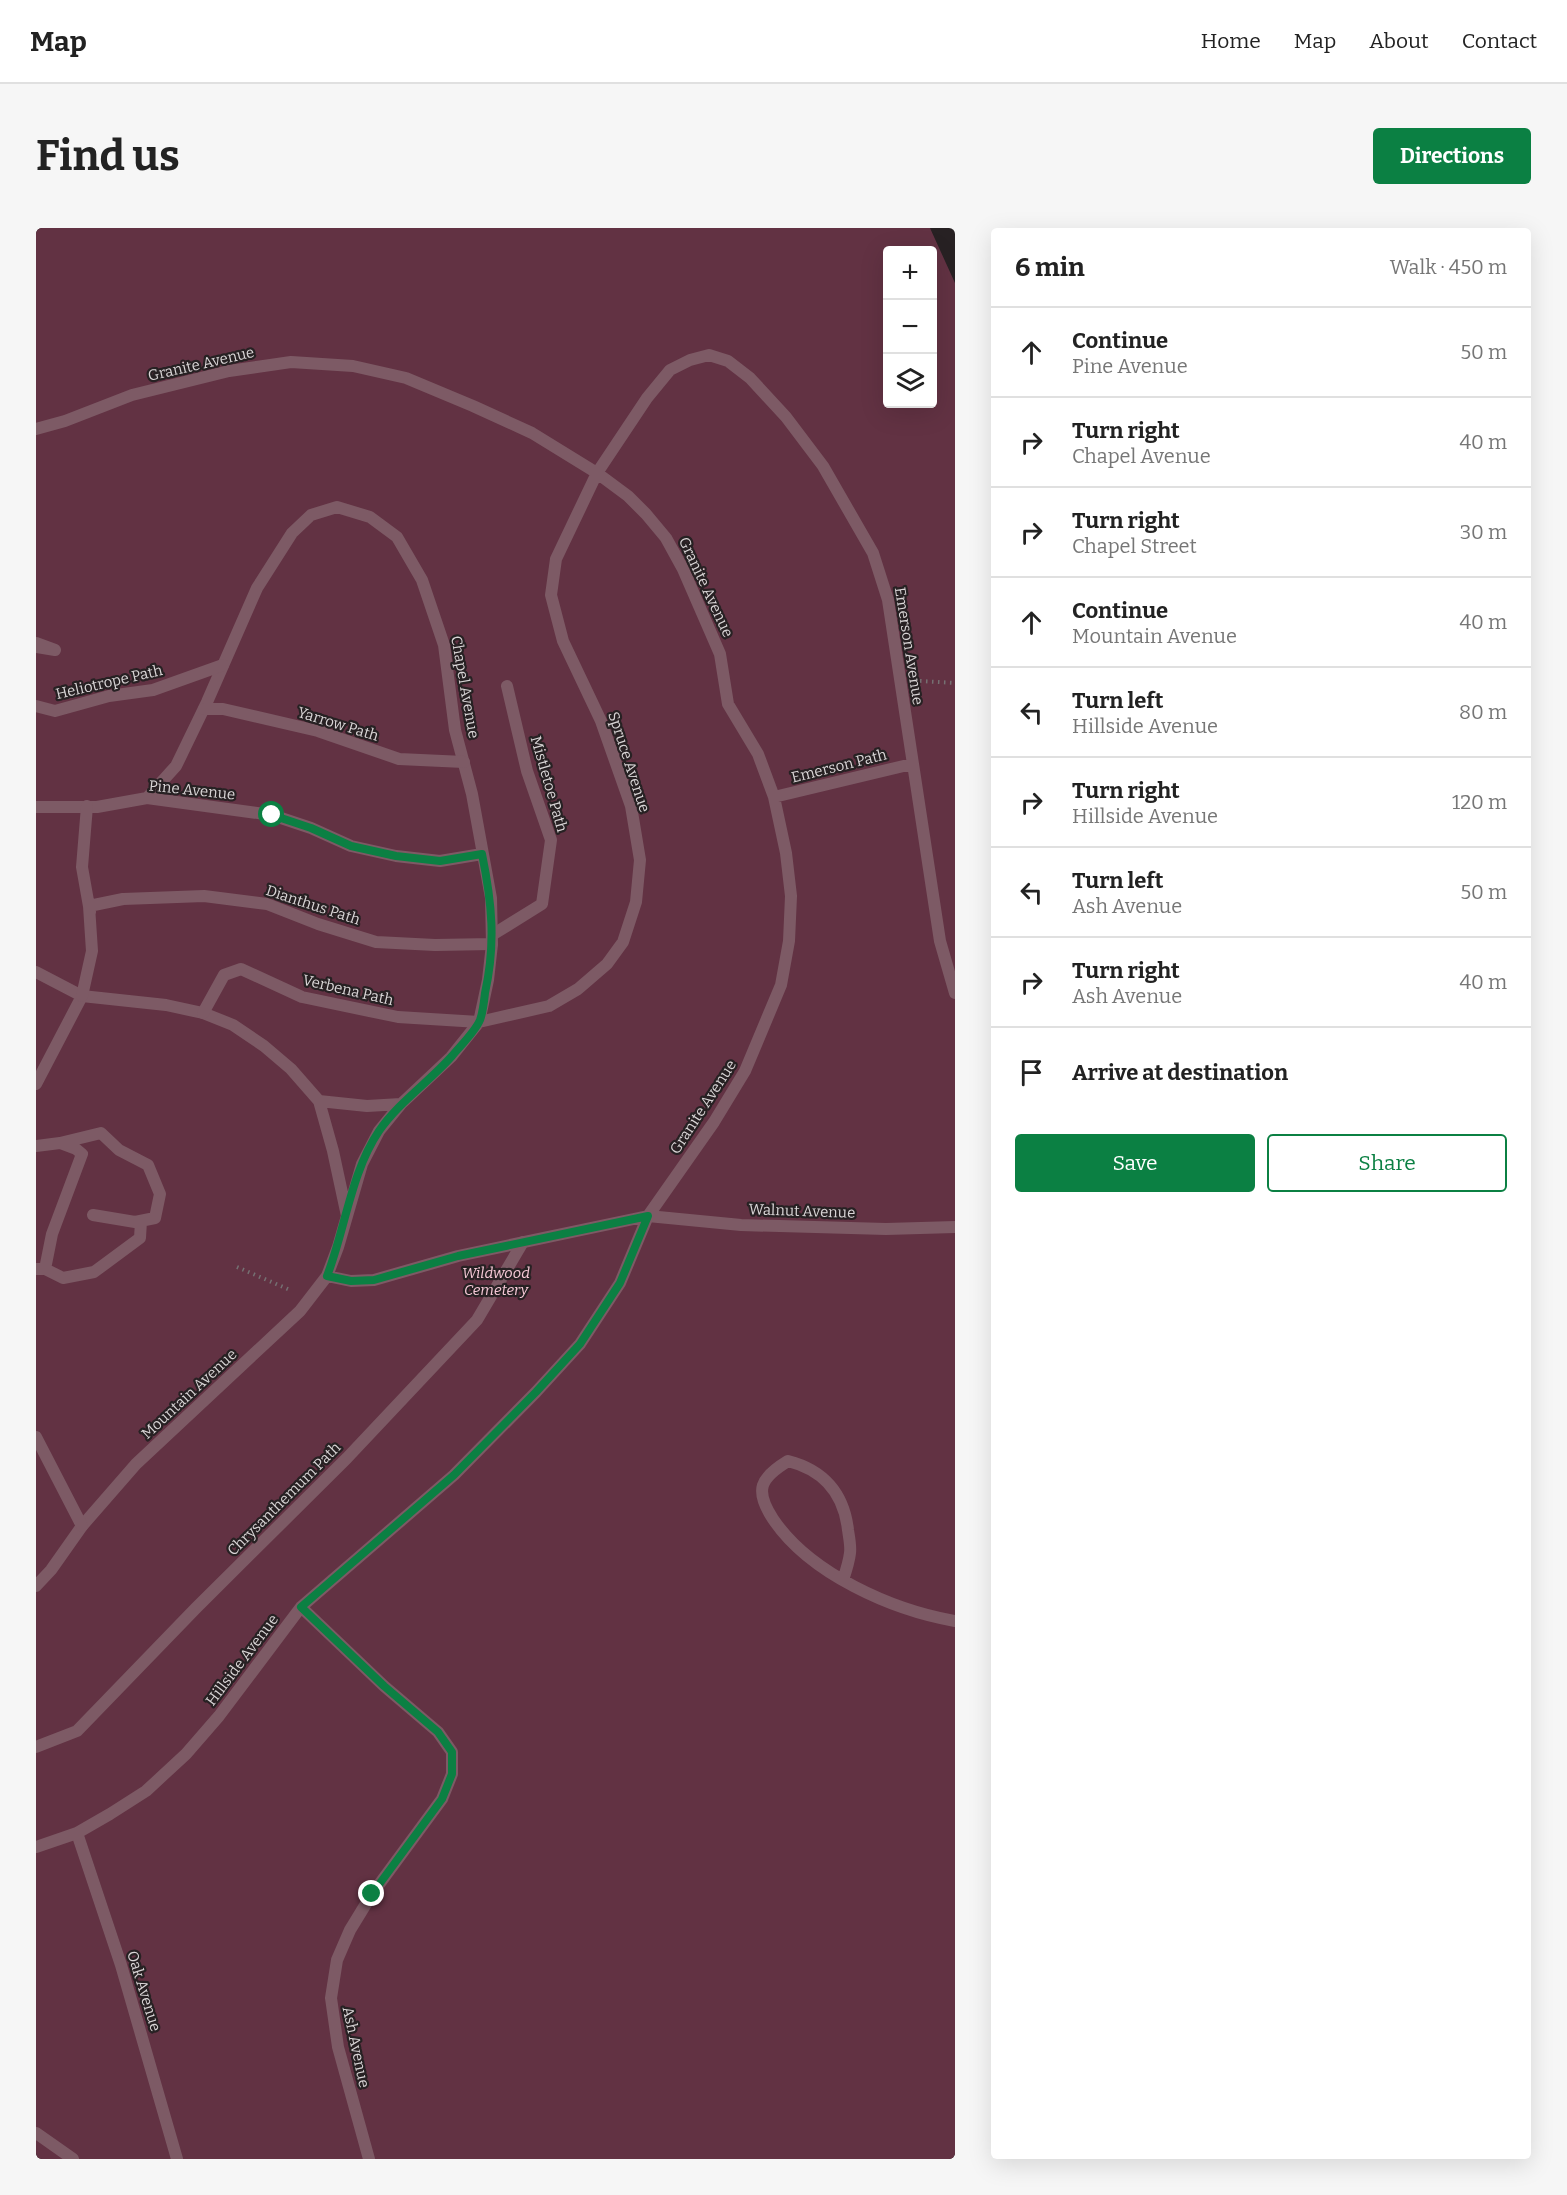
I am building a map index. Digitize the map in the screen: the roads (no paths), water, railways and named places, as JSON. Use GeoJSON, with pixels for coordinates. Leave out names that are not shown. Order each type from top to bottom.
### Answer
{"type":"FeatureCollection","features":[{"type":"Feature","properties":{"kind":"street","name":"Emerson Avenue"},"geometry":{"type":"LineString","coordinates":[[597,473],[647,398],[670,370],[690,360],[710,355],[728,361],[750,378],[786,417],[823,466],[873,553],[888,600],[940,941],[955,993]]}},
{"type":"Feature","properties":{"kind":"street","name":"Granite Avenue"},"geometry":{"type":"LineString","coordinates":[[36,429],[65,421],[132,395],[229,370],[291,362],[353,366],[406,378],[532,433],[597,473],[628,496],[666,538],[683,569],[720,654],[728,704],[758,754],[774,797],[786,853],[791,896],[789,941],[781,985],[745,1071],[714,1122],[648,1216]]}},
{"type":"Feature","properties":{"kind":"street","name":"Spruce Avenue"},"geometry":{"type":"LineString","coordinates":[[479,1022],[549,1006],[578,989],[607,964],[623,942],[636,902],[640,860],[631,806],[602,721],[563,641],[551,595],[555,559],[597,473]]}},
{"type":"Feature","properties":{"kind":"street","name":"Chapel Avenue"},"geometry":{"type":"LineString","coordinates":[[147,798],[176,766],[204,709],[257,588],[292,533],[311,516],[337,507],[370,517],[397,537],[422,580],[444,645],[455,730],[472,794],[491,898],[492,939],[488,980],[479,1022]]}},
{"type":"Feature","properties":{"kind":"street","name":"Heliotrope Path"},"geometry":{"type":"LineString","coordinates":[[36,705],[55,711],[109,696],[153,690],[223,665]]}},
{"type":"Feature","properties":{"kind":"street","name":"Mistletoe Path"},"geometry":{"type":"LineString","coordinates":[[492,939],[542,904],[551,840],[527,771],[507,686]]}},
{"type":"Feature","properties":{"kind":"street","name":"Yarrow Path"},"geometry":{"type":"LineString","coordinates":[[204,709],[223,709],[318,731],[399,759],[464,762]]}},
{"type":"Feature","properties":{"kind":"street","name":"Emerson Path"},"geometry":{"type":"LineString","coordinates":[[774,797],[912,764]]}},
{"type":"Feature","properties":{"kind":"street","name":"Pine Avenue"},"geometry":{"type":"LineString","coordinates":[[36,807],[87,807],[147,798],[272,815],[311,828],[351,846],[396,856],[440,861],[482,854]]}},
{"type":"Feature","properties":{"kind":"street"},"geometry":{"type":"LineString","coordinates":[[36,1084],[82,996],[92,951],[89,906],[82,867],[87,807]]}},
{"type":"Feature","properties":{"kind":"street","name":"Dianthus Path"},"geometry":{"type":"LineString","coordinates":[[89,906],[123,899],[204,896],[267,904],[318,924],[376,942],[435,945],[492,939]]}},
{"type":"Feature","properties":{"kind":"street","name":"Verbena Path"},"geometry":{"type":"LineString","coordinates":[[203,1013],[224,975],[241,969],[302,997],[398,1017],[479,1022]]}},
{"type":"Feature","properties":{"kind":"street"},"geometry":{"type":"LineString","coordinates":[[36,972],[82,996]]}},
{"type":"Feature","properties":{"kind":"street","name":"Mountain Avenue"},"geometry":{"type":"LineString","coordinates":[[82,996],[166,1005],[203,1013],[233,1025],[291,1068],[319,1101],[347,1216]]}},
{"type":"Feature","properties":{"kind":"street","name":"Mountain Avenue"},"geometry":{"type":"LineString","coordinates":[[36,1586],[51,1570],[82,1526],[136,1464],[292,1319],[310,1298],[327,1276],[338,1248],[362,1164],[379,1131],[401,1104],[451,1057],[479,1022]]}},
{"type":"Feature","properties":{"kind":"street"},"geometry":{"type":"LineString","coordinates":[[319,1101],[367,1106],[401,1104]]}},
{"type":"Feature","properties":{"kind":"street"},"geometry":{"type":"LineString","coordinates":[[36,1146],[101,1133],[119,1150],[148,1165],[160,1194],[155,1218],[135,1222],[93,1215]]}},
{"type":"Feature","properties":{"kind":"street"},"geometry":{"type":"LineString","coordinates":[[60,1143],[82,1154],[40,1269],[63,1278],[94,1272],[140,1238],[141,1221]]}},
{"type":"Feature","properties":{"kind":"street","name":"Walnut Avenue"},"geometry":{"type":"LineString","coordinates":[[648,1216],[741,1225],[886,1229],[955,1227]]}},
{"type":"Feature","properties":{"kind":"street"},"geometry":{"type":"LineString","coordinates":[[327,1276],[351,1281],[374,1280],[458,1256],[648,1216]]}},
{"type":"Feature","properties":{"kind":"street","name":"Hillside Avenue"},"geometry":{"type":"LineString","coordinates":[[36,1847],[77,1833],[146,1791],[186,1754],[219,1716],[301,1607],[454,1475],[573,1352],[620,1283],[648,1216]]}},
{"type":"Feature","properties":{"kind":"street","name":"Chrysanthemum Path"},"geometry":{"type":"LineString","coordinates":[[36,1747],[77,1731],[196,1608],[347,1458],[477,1320],[523,1242]]}},
{"type":"Feature","properties":{"kind":"street"},"geometry":{"type":"LineString","coordinates":[[37,1441],[82,1526]]}},
{"type":"Feature","properties":{"kind":"street"},"geometry":{"type":"LineString","coordinates":[[843,1580],[851,1551],[847,1519],[839,1495],[824,1479],[804,1465],[788,1461],[765,1478],[760,1492],[765,1508],[780,1529],[802,1552],[843,1580],[895,1604],[931,1617],[955,1621]]}},
{"type":"Feature","properties":{"kind":"street","name":"Ash Avenue"},"geometry":{"type":"LineString","coordinates":[[301,1607],[384,1686],[438,1732],[452,1752],[452,1774],[442,1799],[372,1894],[350,1930],[337,1960],[331,1998],[338,2047],[369,2159]]}},
{"type":"Feature","properties":{"kind":"street","name":"Oak Avenue"},"geometry":{"type":"LineString","coordinates":[[77,1833],[121,1965],[177,2159]]}},
{"type":"Feature","properties":{"kind":"street"},"geometry":{"type":"LineString","coordinates":[[36,2133],[73,2159]]}},
{"type":"Feature","properties":{"kind":"park label","name":"Wildwood Cemetery"},"geometry":{"type":"Point","coordinates":[496,1282]}}]}
